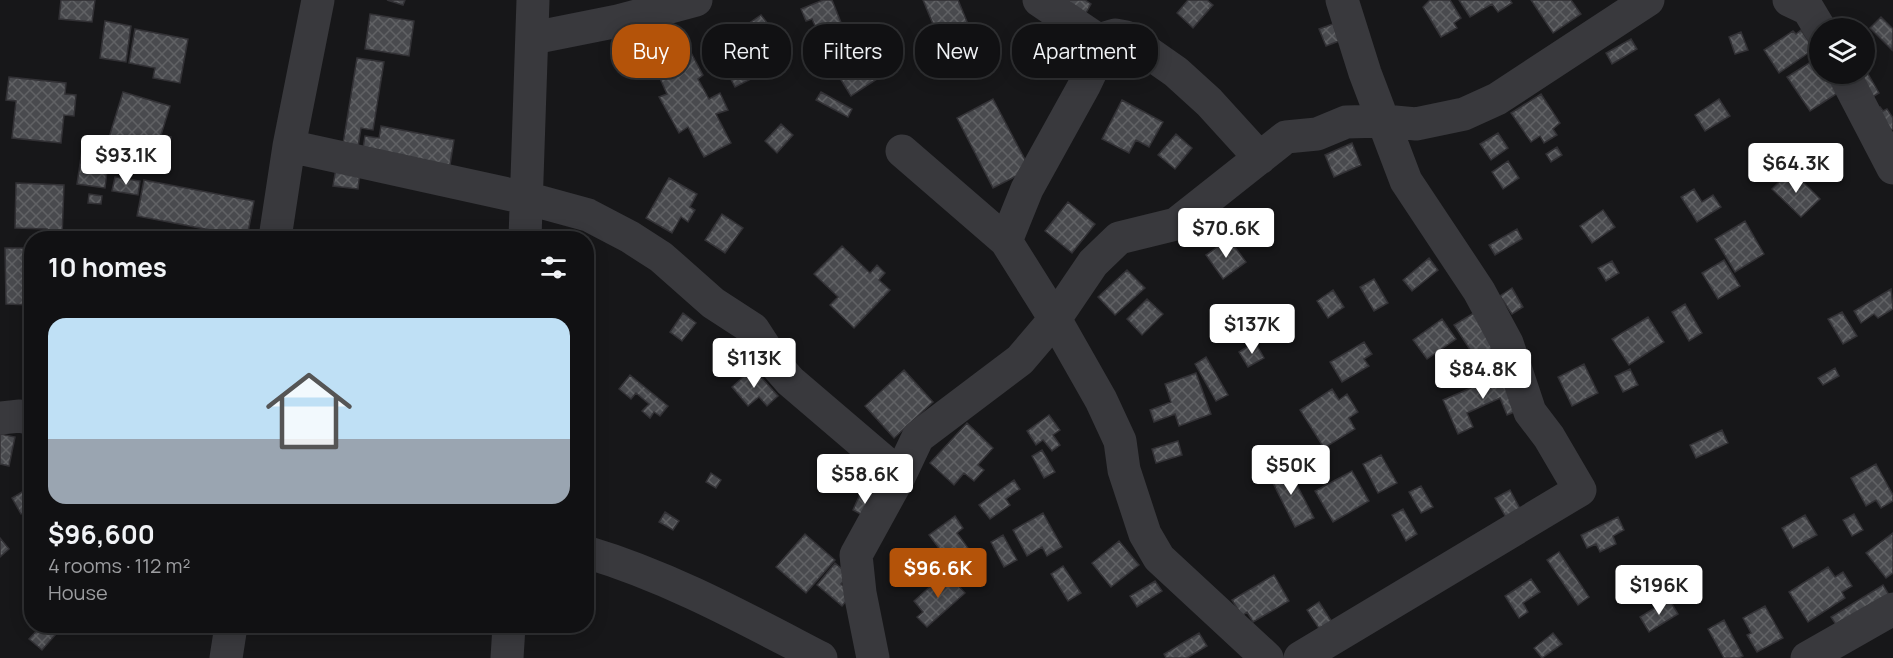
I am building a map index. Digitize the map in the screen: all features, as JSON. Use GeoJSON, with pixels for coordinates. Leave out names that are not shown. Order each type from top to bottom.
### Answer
{"type":"FeatureCollection","features":[{"type":"Feature","properties":{"kind":"street"},"geometry":{"type":"LineString","coordinates":[[276,231],[289,146],[318,0]]}},
{"type":"Feature","properties":{"kind":"street"},"geometry":{"type":"LineString","coordinates":[[525,231],[533,0]]}},
{"type":"Feature","properties":{"kind":"street"},"geometry":{"type":"LineString","coordinates":[[533,38],[618,21],[696,0]]}},
{"type":"Feature","properties":{"kind":"street"},"geometry":{"type":"LineString","coordinates":[[1039,0],[1074,24]]}},
{"type":"Feature","properties":{"kind":"street"},"geometry":{"type":"LineString","coordinates":[[1300,658],[1581,490],[1549,437],[1530,412],[1507,343],[1479,291],[1406,181],[1365,73],[1342,0]]}},
{"type":"Feature","properties":{"kind":"street"},"geometry":{"type":"LineString","coordinates":[[873,658],[860,593],[856,555],[900,476],[918,437],[1020,360],[1054,319],[1093,263],[1119,238],[1176,224],[1286,137],[1317,134],[1346,122],[1384,121],[1416,124],[1464,114],[1497,99],[1648,0]]}},
{"type":"Feature","properties":{"kind":"street"},"geometry":{"type":"LineString","coordinates":[[1789,0],[1808,9],[1813,18]]}},
{"type":"Feature","properties":{"kind":"street"},"geometry":{"type":"LineString","coordinates":[[1158,59],[1176,72],[1209,102],[1260,158]]}},
{"type":"Feature","properties":{"kind":"street"},"geometry":{"type":"LineString","coordinates":[[1006,241],[1027,189],[1088,78]]}},
{"type":"Feature","properties":{"kind":"street"},"geometry":{"type":"LineString","coordinates":[[1849,84],[1893,168]]}},
{"type":"Feature","properties":{"kind":"street"},"geometry":{"type":"LineString","coordinates":[[289,146],[526,198],[588,215],[630,237],[661,257],[713,303],[753,329],[777,366],[790,381],[900,476]]}},
{"type":"Feature","properties":{"kind":"street"},"geometry":{"type":"LineString","coordinates":[[902,151],[1006,241],[1101,400],[1120,441],[1124,470],[1145,534],[1159,558],[1267,658]]}},
{"type":"Feature","properties":{"kind":"street"},"geometry":{"type":"LineString","coordinates":[[0,418],[24,417]]}},
{"type":"Feature","properties":{"kind":"street"},"geometry":{"type":"LineString","coordinates":[[594,555],[657,576],[703,596],[821,658]]}},
{"type":"Feature","properties":{"kind":"street"},"geometry":{"type":"LineString","coordinates":[[1807,658],[1893,609]]}},
{"type":"Feature","properties":{"kind":"street"},"geometry":{"type":"LineString","coordinates":[[226,658],[230,633]]}},
{"type":"Feature","properties":{"kind":"street"},"geometry":{"type":"LineString","coordinates":[[507,658],[509,633]]}},
{"type":"Feature","properties":{"kind":"building"},"geometry":{"type":"Polygon","coordinates":[[[61,0],[95,0],[92,22],[59,19],[61,0]]]}},
{"type":"Feature","properties":{"kind":"building"},"geometry":{"type":"Polygon","coordinates":[[[387,0],[405,0],[403,5],[387,0]]]}},
{"type":"Feature","properties":{"kind":"building"},"geometry":{"type":"Polygon","coordinates":[[[823,0],[832,0],[842,24],[814,24],[812,19],[806,21],[801,9],[823,0]]]}},
{"type":"Feature","properties":{"kind":"building"},"geometry":{"type":"Polygon","coordinates":[[[923,0],[958,0],[968,24],[933,24],[923,0]]]}},
{"type":"Feature","properties":{"kind":"building"},"geometry":{"type":"Polygon","coordinates":[[[1063,0],[1085,0],[1091,4],[1083,18],[1063,0]]]}},
{"type":"Feature","properties":{"kind":"building"},"geometry":{"type":"Polygon","coordinates":[[[1188,0],[1207,0],[1213,5],[1193,28],[1177,13],[1188,0]]]}},
{"type":"Feature","properties":{"kind":"building"},"geometry":{"type":"Polygon","coordinates":[[[1430,0],[1450,0],[1461,18],[1454,23],[1457,28],[1441,37],[1423,7],[1430,0]]]}},
{"type":"Feature","properties":{"kind":"building"},"geometry":{"type":"Polygon","coordinates":[[[1459,0],[1510,0],[1512,3],[1498,12],[1492,4],[1470,17],[1459,0]]]}},
{"type":"Feature","properties":{"kind":"building"},"geometry":{"type":"Polygon","coordinates":[[[1531,0],[1571,0],[1581,14],[1553,33],[1531,0]]]}},
{"type":"Feature","properties":{"kind":"building"},"geometry":{"type":"Polygon","coordinates":[[[370,14],[414,21],[409,56],[365,49],[370,14]]]}},
{"type":"Feature","properties":{"kind":"building"},"geometry":{"type":"Polygon","coordinates":[[[761,15],[768,24],[748,24],[761,15]]]}},
{"type":"Feature","properties":{"kind":"building"},"geometry":{"type":"Polygon","coordinates":[[[1881,17],[1893,29],[1892,50],[1875,33],[1875,23],[1881,17]]]}},
{"type":"Feature","properties":{"kind":"building"},"geometry":{"type":"Polygon","coordinates":[[[105,21],[131,26],[126,62],[100,58],[105,21]]]}},
{"type":"Feature","properties":{"kind":"building"},"geometry":{"type":"Polygon","coordinates":[[[1333,24],[1339,41],[1326,46],[1319,29],[1333,24]]]}},
{"type":"Feature","properties":{"kind":"building"},"geometry":{"type":"Polygon","coordinates":[[[135,29],[188,39],[180,83],[153,78],[155,68],[129,63],[135,29]]]}},
{"type":"Feature","properties":{"kind":"building"},"geometry":{"type":"Polygon","coordinates":[[[1801,30],[1809,42],[1809,52],[1779,73],[1764,50],[1793,31],[1796,34],[1801,30]]]}},
{"type":"Feature","properties":{"kind":"building"},"geometry":{"type":"Polygon","coordinates":[[[1741,32],[1748,50],[1735,54],[1729,37],[1741,32]]]}},
{"type":"Feature","properties":{"kind":"building"},"geometry":{"type":"Polygon","coordinates":[[[1631,39],[1637,49],[1612,64],[1606,53],[1631,39]]]}},
{"type":"Feature","properties":{"kind":"building"},"geometry":{"type":"Polygon","coordinates":[[[690,51],[702,73],[698,79],[709,99],[720,93],[728,110],[716,114],[731,143],[704,157],[688,127],[679,133],[659,97],[667,94],[660,78],[690,78],[690,51]]]}},
{"type":"Feature","properties":{"kind":"building"},"geometry":{"type":"Polygon","coordinates":[[[357,58],[384,62],[373,130],[361,128],[358,147],[343,144],[357,58]]]}},
{"type":"Feature","properties":{"kind":"building"},"geometry":{"type":"Polygon","coordinates":[[[1809,63],[1809,84],[1845,84],[1847,87],[1810,111],[1787,77],[1809,63]]]}},
{"type":"Feature","properties":{"kind":"building"},"geometry":{"type":"Polygon","coordinates":[[[9,77],[66,83],[65,94],[76,95],[74,116],[64,115],[61,143],[12,138],[16,101],[6,100],[9,77]]]}},
{"type":"Feature","properties":{"kind":"building"},"geometry":{"type":"Polygon","coordinates":[[[730,78],[753,78],[735,87],[730,78]]]}},
{"type":"Feature","properties":{"kind":"building"},"geometry":{"type":"Polygon","coordinates":[[[840,78],[876,78],[877,79],[851,96],[840,78]]]}},
{"type":"Feature","properties":{"kind":"building"},"geometry":{"type":"Polygon","coordinates":[[[1855,84],[1874,84],[1879,93],[1866,101],[1855,84]]]}},
{"type":"Feature","properties":{"kind":"building"},"geometry":{"type":"Polygon","coordinates":[[[123,92],[170,106],[161,135],[171,137],[164,161],[107,144],[123,92]]]}},
{"type":"Feature","properties":{"kind":"building"},"geometry":{"type":"Polygon","coordinates":[[[821,92],[852,109],[848,117],[816,100],[821,92]]]}},
{"type":"Feature","properties":{"kind":"building"},"geometry":{"type":"Polygon","coordinates":[[[1541,94],[1560,123],[1553,129],[1557,135],[1544,143],[1540,136],[1531,142],[1511,113],[1541,94]]]}},
{"type":"Feature","properties":{"kind":"building"},"geometry":{"type":"Polygon","coordinates":[[[993,99],[1030,169],[993,188],[957,118],[993,99]]]}},
{"type":"Feature","properties":{"kind":"building"},"geometry":{"type":"Polygon","coordinates":[[[1719,99],[1730,116],[1705,131],[1695,115],[1719,99]]]}},
{"type":"Feature","properties":{"kind":"building"},"geometry":{"type":"Polygon","coordinates":[[[1122,100],[1163,122],[1149,147],[1136,140],[1129,153],[1102,139],[1122,100]]]}},
{"type":"Feature","properties":{"kind":"building"},"geometry":{"type":"Polygon","coordinates":[[[1880,107],[1883,111],[1887,109],[1893,118],[1893,129],[1886,133],[1873,111],[1880,107]]]}},
{"type":"Feature","properties":{"kind":"building"},"geometry":{"type":"Polygon","coordinates":[[[781,124],[793,135],[777,153],[765,141],[781,124]]]}},
{"type":"Feature","properties":{"kind":"building"},"geometry":{"type":"Polygon","coordinates":[[[381,126],[454,140],[449,171],[362,155],[365,136],[379,138],[381,126]]]}},
{"type":"Feature","properties":{"kind":"building"},"geometry":{"type":"Polygon","coordinates":[[[1498,133],[1508,148],[1491,160],[1480,144],[1498,133]]]}},
{"type":"Feature","properties":{"kind":"building"},"geometry":{"type":"Polygon","coordinates":[[[1176,134],[1192,148],[1175,169],[1158,155],[1176,134]]]}},
{"type":"Feature","properties":{"kind":"building"},"geometry":{"type":"Polygon","coordinates":[[[1352,143],[1361,165],[1334,177],[1325,155],[1352,143]]]}},
{"type":"Feature","properties":{"kind":"building"},"geometry":{"type":"Polygon","coordinates":[[[1557,147],[1562,155],[1551,162],[1546,154],[1557,147]]]}},
{"type":"Feature","properties":{"kind":"building"},"geometry":{"type":"Polygon","coordinates":[[[82,150],[109,154],[105,188],[77,184],[82,150]]]}},
{"type":"Feature","properties":{"kind":"building"},"geometry":{"type":"Polygon","coordinates":[[[1508,161],[1519,178],[1503,189],[1492,172],[1508,161]]]}},
{"type":"Feature","properties":{"kind":"building"},"geometry":{"type":"Polygon","coordinates":[[[336,168],[360,171],[358,189],[333,186],[336,168]]]}},
{"type":"Feature","properties":{"kind":"building"},"geometry":{"type":"Polygon","coordinates":[[[1791,170],[1820,199],[1801,217],[1772,189],[1791,170]]]}},
{"type":"Feature","properties":{"kind":"building"},"geometry":{"type":"Polygon","coordinates":[[[115,177],[140,181],[138,195],[112,191],[115,177]]]}},
{"type":"Feature","properties":{"kind":"building"},"geometry":{"type":"Polygon","coordinates":[[[669,178],[697,194],[690,207],[695,210],[688,222],[681,217],[672,233],[646,218],[669,178]]]}},
{"type":"Feature","properties":{"kind":"building"},"geometry":{"type":"Polygon","coordinates":[[[144,180],[254,201],[248,231],[216,231],[137,216],[144,180]]]}},
{"type":"Feature","properties":{"kind":"building"},"geometry":{"type":"Polygon","coordinates":[[[16,183],[64,185],[62,231],[15,228],[16,183]]]}},
{"type":"Feature","properties":{"kind":"building"},"geometry":{"type":"Polygon","coordinates":[[[1694,189],[1702,202],[1713,195],[1721,207],[1697,222],[1681,197],[1694,189]]]}},
{"type":"Feature","properties":{"kind":"building"},"geometry":{"type":"Polygon","coordinates":[[[89,194],[102,196],[101,204],[88,203],[89,194]]]}},
{"type":"Feature","properties":{"kind":"building"},"geometry":{"type":"Polygon","coordinates":[[[1068,202],[1095,224],[1072,253],[1045,231],[1068,202]]]}},
{"type":"Feature","properties":{"kind":"building"},"geometry":{"type":"Polygon","coordinates":[[[1603,210],[1615,227],[1592,243],[1580,226],[1603,210]]]}},
{"type":"Feature","properties":{"kind":"building"},"geometry":{"type":"Polygon","coordinates":[[[722,214],[743,228],[725,253],[705,240],[722,214]]]}},
{"type":"Feature","properties":{"kind":"building"},"geometry":{"type":"Polygon","coordinates":[[[1745,221],[1764,254],[1735,272],[1715,239],[1745,221]]]}},
{"type":"Feature","properties":{"kind":"building"},"geometry":{"type":"Polygon","coordinates":[[[1517,229],[1522,239],[1495,255],[1489,245],[1517,229]]]}},
{"type":"Feature","properties":{"kind":"building"},"geometry":{"type":"Polygon","coordinates":[[[1229,239],[1246,262],[1223,279],[1206,255],[1229,239]]]}},
{"type":"Feature","properties":{"kind":"building"},"geometry":{"type":"Polygon","coordinates":[[[842,246],[870,273],[877,265],[885,273],[879,280],[890,290],[854,328],[830,305],[838,297],[814,274],[842,246]]]}},
{"type":"Feature","properties":{"kind":"building"},"geometry":{"type":"Polygon","coordinates":[[[5,248],[24,248],[24,305],[6,304],[5,248]]]}},
{"type":"Feature","properties":{"kind":"building"},"geometry":{"type":"Polygon","coordinates":[[[1429,258],[1438,270],[1412,291],[1403,280],[1429,258]]]}},
{"type":"Feature","properties":{"kind":"building"},"geometry":{"type":"Polygon","coordinates":[[[1724,260],[1740,286],[1718,299],[1702,273],[1724,260]]]}},
{"type":"Feature","properties":{"kind":"building"},"geometry":{"type":"Polygon","coordinates":[[[1612,261],[1619,273],[1606,281],[1598,268],[1612,261]]]}},
{"type":"Feature","properties":{"kind":"building"},"geometry":{"type":"Polygon","coordinates":[[[1127,270],[1145,288],[1115,315],[1098,297],[1127,270]]]}},
{"type":"Feature","properties":{"kind":"building"},"geometry":{"type":"Polygon","coordinates":[[[1374,279],[1388,303],[1374,311],[1360,287],[1374,279]]]}},
{"type":"Feature","properties":{"kind":"building"},"geometry":{"type":"Polygon","coordinates":[[[1512,288],[1523,307],[1512,314],[1500,296],[1512,288]]]}},
{"type":"Feature","properties":{"kind":"building"},"geometry":{"type":"Polygon","coordinates":[[[1891,289],[1893,309],[1878,318],[1874,314],[1861,323],[1854,311],[1891,289]]]}},
{"type":"Feature","properties":{"kind":"building"},"geometry":{"type":"Polygon","coordinates":[[[1333,290],[1344,307],[1328,318],[1317,301],[1333,290]]]}},
{"type":"Feature","properties":{"kind":"building"},"geometry":{"type":"Polygon","coordinates":[[[1147,299],[1163,314],[1142,335],[1127,319],[1147,299]]]}},
{"type":"Feature","properties":{"kind":"building"},"geometry":{"type":"Polygon","coordinates":[[[1685,304],[1702,333],[1689,341],[1672,312],[1685,304]]]}},
{"type":"Feature","properties":{"kind":"building"},"geometry":{"type":"Polygon","coordinates":[[[1477,311],[1498,345],[1476,359],[1454,325],[1477,311]]]}},
{"type":"Feature","properties":{"kind":"building"},"geometry":{"type":"Polygon","coordinates":[[[1842,312],[1857,336],[1843,344],[1828,319],[1842,312]]]}},
{"type":"Feature","properties":{"kind":"building"},"geometry":{"type":"Polygon","coordinates":[[[683,313],[696,323],[682,341],[670,332],[683,313]]]}},
{"type":"Feature","properties":{"kind":"building"},"geometry":{"type":"Polygon","coordinates":[[[1648,317],[1664,342],[1629,365],[1612,339],[1648,317]]]}},
{"type":"Feature","properties":{"kind":"building"},"geometry":{"type":"Polygon","coordinates":[[[1442,319],[1456,339],[1427,359],[1413,340],[1442,319]]]}},
{"type":"Feature","properties":{"kind":"building"},"geometry":{"type":"Polygon","coordinates":[[[1255,342],[1264,358],[1248,367],[1239,352],[1255,342]]]}},
{"type":"Feature","properties":{"kind":"building"},"geometry":{"type":"Polygon","coordinates":[[[1364,342],[1372,354],[1364,359],[1369,366],[1342,382],[1330,362],[1364,342]]]}},
{"type":"Feature","properties":{"kind":"building"},"geometry":{"type":"Polygon","coordinates":[[[1206,357],[1228,395],[1216,401],[1195,364],[1206,357]]]}},
{"type":"Feature","properties":{"kind":"building"},"geometry":{"type":"Polygon","coordinates":[[[1584,364],[1598,393],[1572,406],[1558,377],[1584,364]]]}},
{"type":"Feature","properties":{"kind":"building"},"geometry":{"type":"Polygon","coordinates":[[[753,368],[778,396],[767,406],[759,397],[748,406],[732,387],[753,368]]]}},
{"type":"Feature","properties":{"kind":"building"},"geometry":{"type":"Polygon","coordinates":[[[1835,368],[1839,376],[1823,385],[1818,378],[1835,368]]]}},
{"type":"Feature","properties":{"kind":"building"},"geometry":{"type":"Polygon","coordinates":[[[1630,369],[1638,385],[1623,392],[1615,376],[1630,369]]]}},
{"type":"Feature","properties":{"kind":"building"},"geometry":{"type":"Polygon","coordinates":[[[904,370],[933,402],[894,438],[865,406],[904,370]]]}},
{"type":"Feature","properties":{"kind":"building"},"geometry":{"type":"Polygon","coordinates":[[[1508,372],[1524,408],[1507,415],[1500,398],[1467,413],[1473,427],[1458,434],[1443,400],[1508,372]]]}},
{"type":"Feature","properties":{"kind":"building"},"geometry":{"type":"Polygon","coordinates":[[[1196,373],[1211,414],[1179,426],[1175,414],[1154,422],[1150,410],[1171,402],[1165,384],[1196,373]]]}},
{"type":"Feature","properties":{"kind":"building"},"geometry":{"type":"Polygon","coordinates":[[[630,375],[668,406],[660,416],[654,412],[650,418],[642,411],[649,404],[636,393],[631,399],[619,389],[630,375]]]}},
{"type":"Feature","properties":{"kind":"building"},"geometry":{"type":"Polygon","coordinates":[[[1332,389],[1339,400],[1347,394],[1358,412],[1349,418],[1355,429],[1324,448],[1300,410],[1332,389]]]}},
{"type":"Feature","properties":{"kind":"building"},"geometry":{"type":"Polygon","coordinates":[[[1049,415],[1060,430],[1053,435],[1060,445],[1052,451],[1043,440],[1036,445],[1027,431],[1049,415]]]}},
{"type":"Feature","properties":{"kind":"building"},"geometry":{"type":"Polygon","coordinates":[[[967,423],[993,448],[978,465],[984,470],[974,481],[964,473],[954,485],[930,463],[967,423]]]}},
{"type":"Feature","properties":{"kind":"building"},"geometry":{"type":"Polygon","coordinates":[[[1722,430],[1728,443],[1696,458],[1690,445],[1722,430]]]}},
{"type":"Feature","properties":{"kind":"building"},"geometry":{"type":"Polygon","coordinates":[[[0,434],[15,437],[9,466],[0,464],[0,434]]]}},
{"type":"Feature","properties":{"kind":"building"},"geometry":{"type":"Polygon","coordinates":[[[1178,441],[1182,455],[1156,463],[1152,449],[1178,441]]]}},
{"type":"Feature","properties":{"kind":"building"},"geometry":{"type":"Polygon","coordinates":[[[1042,450],[1055,472],[1044,478],[1032,456],[1042,450]]]}},
{"type":"Feature","properties":{"kind":"building"},"geometry":{"type":"Polygon","coordinates":[[[1381,455],[1397,483],[1378,493],[1363,464],[1381,455]]]}},
{"type":"Feature","properties":{"kind":"building"},"geometry":{"type":"Polygon","coordinates":[[[1286,464],[1314,518],[1295,527],[1268,473],[1286,464]]]}},
{"type":"Feature","properties":{"kind":"building"},"geometry":{"type":"Polygon","coordinates":[[[1876,464],[1893,495],[1893,501],[1881,508],[1876,500],[1866,506],[1851,478],[1876,464]]]}},
{"type":"Feature","properties":{"kind":"building"},"geometry":{"type":"Polygon","coordinates":[[[1352,471],[1369,501],[1333,522],[1315,491],[1352,471]]]}},
{"type":"Feature","properties":{"kind":"building"},"geometry":{"type":"Polygon","coordinates":[[[711,473],[721,480],[716,488],[706,482],[711,473]]]}},
{"type":"Feature","properties":{"kind":"building"},"geometry":{"type":"Polygon","coordinates":[[[1014,480],[1020,489],[1006,499],[1010,505],[990,519],[979,505],[1014,480]]]}},
{"type":"Feature","properties":{"kind":"building"},"geometry":{"type":"Polygon","coordinates":[[[1421,486],[1433,507],[1421,513],[1409,492],[1421,486]]]}},
{"type":"Feature","properties":{"kind":"building"},"geometry":{"type":"Polygon","coordinates":[[[1510,490],[1523,514],[1508,521],[1495,498],[1510,490]]]}},
{"type":"Feature","properties":{"kind":"building"},"geometry":{"type":"Polygon","coordinates":[[[24,491],[24,512],[21,514],[12,498],[24,491]]]}},
{"type":"Feature","properties":{"kind":"building"},"geometry":{"type":"Polygon","coordinates":[[[861,492],[877,500],[868,518],[853,510],[861,492]]]}},
{"type":"Feature","properties":{"kind":"building"},"geometry":{"type":"Polygon","coordinates":[[[1403,509],[1417,534],[1406,541],[1392,515],[1403,509]]]}},
{"type":"Feature","properties":{"kind":"building"},"geometry":{"type":"Polygon","coordinates":[[[665,512],[679,521],[673,530],[659,522],[665,512]]]}},
{"type":"Feature","properties":{"kind":"building"},"geometry":{"type":"Polygon","coordinates":[[[1043,513],[1062,547],[1047,556],[1042,547],[1027,556],[1013,530],[1043,513]]]}},
{"type":"Feature","properties":{"kind":"building"},"geometry":{"type":"Polygon","coordinates":[[[1854,514],[1863,530],[1852,536],[1843,520],[1854,514]]]}},
{"type":"Feature","properties":{"kind":"building"},"geometry":{"type":"Polygon","coordinates":[[[1805,515],[1817,535],[1793,548],[1782,528],[1805,515]]]}},
{"type":"Feature","properties":{"kind":"building"},"geometry":{"type":"Polygon","coordinates":[[[955,516],[963,528],[957,533],[968,548],[949,562],[929,535],[955,516]]]}},
{"type":"Feature","properties":{"kind":"building"},"geometry":{"type":"Polygon","coordinates":[[[1618,517],[1624,530],[1613,536],[1616,544],[1600,552],[1596,544],[1587,548],[1581,535],[1618,517]]]}},
{"type":"Feature","properties":{"kind":"building"},"geometry":{"type":"Polygon","coordinates":[[[1893,533],[1893,573],[1886,578],[1866,553],[1893,533]]]}},
{"type":"Feature","properties":{"kind":"building"},"geometry":{"type":"Polygon","coordinates":[[[805,534],[835,560],[806,593],[776,567],[805,534]]]}},
{"type":"Feature","properties":{"kind":"building"},"geometry":{"type":"Polygon","coordinates":[[[1003,535],[1017,560],[1004,567],[991,542],[1003,535]]]}},
{"type":"Feature","properties":{"kind":"building"},"geometry":{"type":"Polygon","coordinates":[[[0,538],[9,549],[0,557],[0,538]]]}},
{"type":"Feature","properties":{"kind":"building"},"geometry":{"type":"Polygon","coordinates":[[[1119,541],[1139,565],[1111,587],[1092,563],[1119,541]]]}},
{"type":"Feature","properties":{"kind":"building"},"geometry":{"type":"Polygon","coordinates":[[[1559,552],[1589,597],[1578,605],[1547,560],[1559,552]]]}},
{"type":"Feature","properties":{"kind":"building"},"geometry":{"type":"Polygon","coordinates":[[[835,563],[849,575],[841,584],[852,594],[842,606],[817,585],[835,563]]]}},
{"type":"Feature","properties":{"kind":"building"},"geometry":{"type":"Polygon","coordinates":[[[1063,566],[1081,593],[1068,601],[1051,574],[1063,566]]]}},
{"type":"Feature","properties":{"kind":"building"},"geometry":{"type":"Polygon","coordinates":[[[1828,567],[1835,577],[1843,572],[1852,586],[1842,592],[1845,598],[1808,622],[1789,592],[1828,567]]]}},
{"type":"Feature","properties":{"kind":"building"},"geometry":{"type":"Polygon","coordinates":[[[946,572],[965,593],[927,627],[917,617],[923,612],[914,601],[946,572]]]}},
{"type":"Feature","properties":{"kind":"building"},"geometry":{"type":"Polygon","coordinates":[[[1274,575],[1289,601],[1253,622],[1247,612],[1242,616],[1232,600],[1274,575]]]}},
{"type":"Feature","properties":{"kind":"building"},"geometry":{"type":"Polygon","coordinates":[[[1531,579],[1540,592],[1523,603],[1528,612],[1519,618],[1505,596],[1531,579]]]}},
{"type":"Feature","properties":{"kind":"building"},"geometry":{"type":"Polygon","coordinates":[[[1155,581],[1162,591],[1137,607],[1130,596],[1155,581]]]}},
{"type":"Feature","properties":{"kind":"building"},"geometry":{"type":"Polygon","coordinates":[[[1883,585],[1892,600],[1841,632],[1831,617],[1883,585]]]}},
{"type":"Feature","properties":{"kind":"building"},"geometry":{"type":"Polygon","coordinates":[[[1669,599],[1678,614],[1649,632],[1640,617],[1669,599]]]}},
{"type":"Feature","properties":{"kind":"building"},"geometry":{"type":"Polygon","coordinates":[[[1319,602],[1332,622],[1320,630],[1307,610],[1319,602]]]}},
{"type":"Feature","properties":{"kind":"building"},"geometry":{"type":"Polygon","coordinates":[[[1765,606],[1783,638],[1757,652],[1747,635],[1751,633],[1743,618],[1765,606]]]}},
{"type":"Feature","properties":{"kind":"building"},"geometry":{"type":"Polygon","coordinates":[[[1724,620],[1743,656],[1739,658],[1724,658],[1708,629],[1724,620]]]}},
{"type":"Feature","properties":{"kind":"building"},"geometry":{"type":"Polygon","coordinates":[[[35,633],[57,633],[42,650],[29,639],[35,633]]]}},
{"type":"Feature","properties":{"kind":"building"},"geometry":{"type":"Polygon","coordinates":[[[1199,633],[1207,646],[1187,658],[1166,658],[1164,654],[1199,633]]]}},
{"type":"Feature","properties":{"kind":"building"},"geometry":{"type":"Polygon","coordinates":[[[1553,633],[1562,644],[1542,658],[1534,648],[1553,633]]]}}]}
